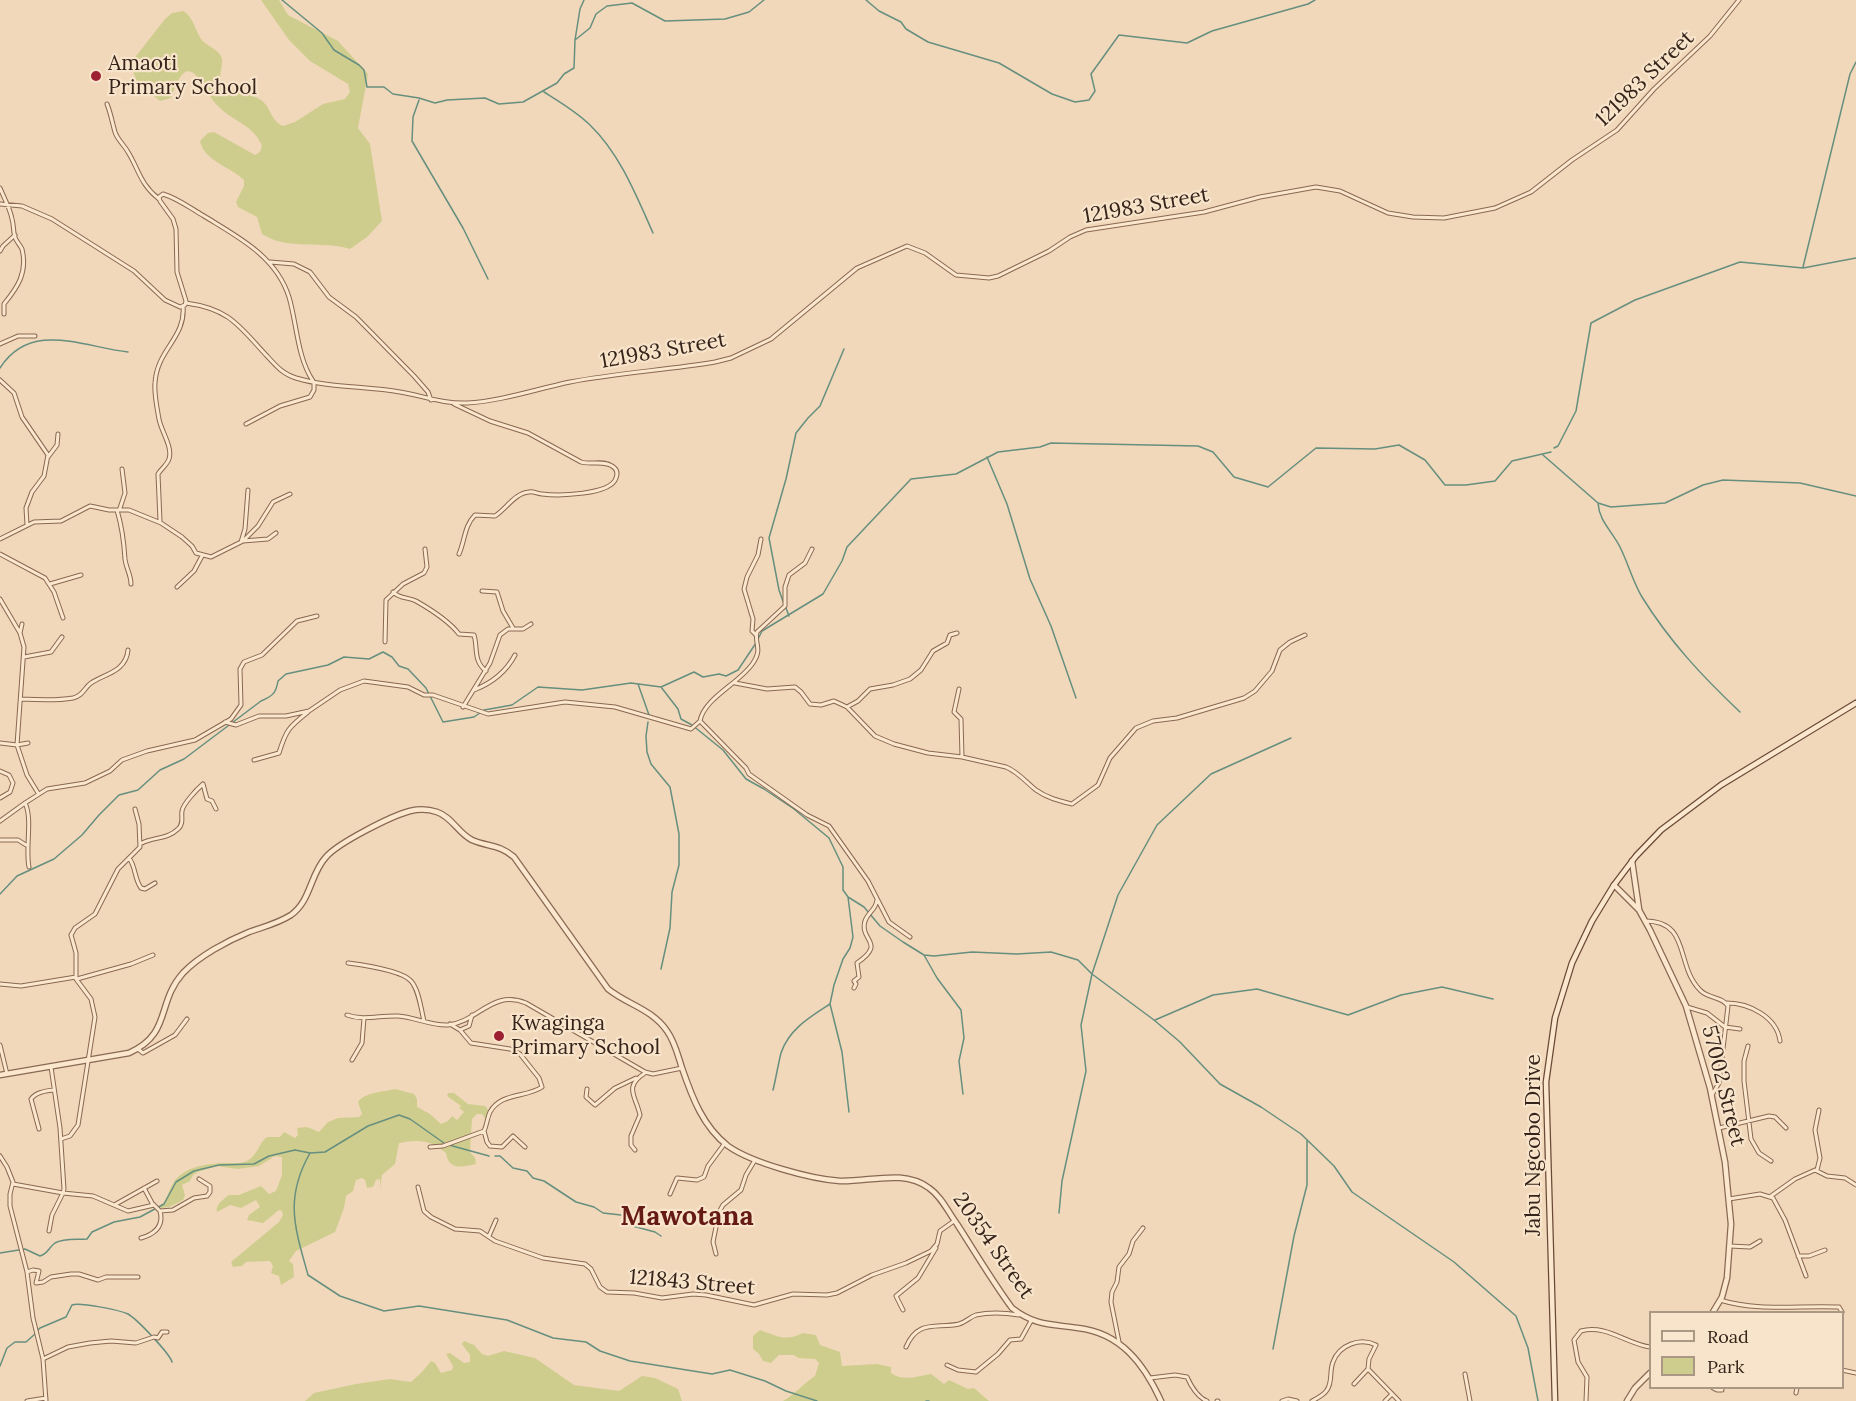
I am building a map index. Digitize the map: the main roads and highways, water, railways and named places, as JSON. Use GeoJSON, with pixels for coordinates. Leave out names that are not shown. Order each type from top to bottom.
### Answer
{"type":"FeatureCollection","features":[{"type":"Feature","properties":{"kind":"waterway"},"geometry":{"type":"LineString","coordinates":[[282,0],[322,33],[334,50],[364,70],[367,87],[384,87],[393,94],[435,103],[485,98],[499,104],[523,102],[557,83],[564,74],[574,68],[575,40],[590,28],[596,14],[607,6],[632,3],[665,21],[725,19],[749,12],[764,0]]}},
{"type":"Feature","properties":{"kind":"waterway"},"geometry":{"type":"LineString","coordinates":[[575,40],[580,9],[584,0]]}},
{"type":"Feature","properties":{"kind":"waterway"},"geometry":{"type":"LineString","coordinates":[[866,0],[879,11],[901,22],[906,29],[928,42],[999,63],[1052,94],[1075,102],[1089,100],[1095,91],[1091,74],[1119,35],[1187,43],[1212,31],[1308,4],[1315,0]]}},
{"type":"Feature","properties":{"kind":"waterway"},"geometry":{"type":"LineString","coordinates":[[1803,267],[1850,74],[1856,62]]}},
{"type":"Feature","properties":{"kind":"waterway"},"geometry":{"type":"LineString","coordinates":[[544,92],[580,116],[601,136],[619,162],[653,233]]}},
{"type":"Feature","properties":{"kind":"waterway"},"geometry":{"type":"LineString","coordinates":[[419,100],[413,117],[412,141],[463,228],[488,279]]}},
{"type":"Feature","properties":{"kind":"waterway"},"geometry":{"type":"LineString","coordinates":[[1554,448],[1558,446],[1576,411],[1591,323],[1635,300],[1740,262],[1803,268],[1856,258]]}},
{"type":"Feature","properties":{"kind":"waterway"},"geometry":{"type":"LineString","coordinates":[[0,368],[13,353],[27,345],[42,341],[76,342],[128,352]]}},
{"type":"Feature","properties":{"kind":"waterway"},"geometry":{"type":"LineString","coordinates":[[784,604],[769,538],[796,433],[820,406],[844,349]]}},
{"type":"Feature","properties":{"kind":"waterway"},"geometry":{"type":"LineString","coordinates":[[758,639],[762,631],[823,594],[842,561],[847,547],[911,479],[956,474],[998,452],[1040,447],[1051,443],[1198,446],[1213,452],[1234,477],[1268,487],[1316,448],[1375,449],[1399,445],[1425,460],[1445,485],[1495,481],[1512,461],[1551,452]]}},
{"type":"Feature","properties":{"kind":"waterway"},"geometry":{"type":"LineString","coordinates":[[1543,455],[1598,503],[1611,507],[1665,503],[1703,485],[1723,480],[1800,483],[1856,496]]}},
{"type":"Feature","properties":{"kind":"waterway"},"geometry":{"type":"LineString","coordinates":[[987,457],[1007,504],[1030,579],[1051,626],[1076,698]]}},
{"type":"Feature","properties":{"kind":"waterway"},"geometry":{"type":"LineString","coordinates":[[1598,503],[1603,521],[1620,547],[1639,591],[1653,613],[1687,658],[1740,712]]}},
{"type":"Feature","properties":{"kind":"waterway"},"geometry":{"type":"LineString","coordinates":[[786,608],[789,616]]}},
{"type":"Feature","properties":{"kind":"waterway"},"geometry":{"type":"LineString","coordinates":[[0,894],[17,876],[54,859],[82,835],[119,795],[138,790],[160,770],[184,759],[261,701],[271,696],[278,681],[286,674],[328,665],[344,657],[369,659],[383,652],[392,657],[399,666],[408,669],[426,688],[443,722],[474,717],[484,710],[512,705],[538,687],[582,690],[631,683],[661,687],[694,672],[703,677],[719,674],[726,676],[738,670],[756,643]]}},
{"type":"Feature","properties":{"kind":"waterway"},"geometry":{"type":"LineString","coordinates":[[638,684],[649,715]]}},
{"type":"Feature","properties":{"kind":"waterway"},"geometry":{"type":"LineString","coordinates":[[661,687],[678,709],[681,719],[723,750],[746,779],[794,809],[829,838],[843,867],[843,890],[848,897],[864,907],[880,926],[924,955],[972,952],[1017,954],[1051,952],[1078,960],[1092,974],[1180,1042],[1220,1084],[1261,1107],[1301,1134],[1334,1166],[1352,1192],[1454,1262],[1516,1316],[1528,1348],[1538,1401]]}},
{"type":"Feature","properties":{"kind":"waterway"},"geometry":{"type":"LineString","coordinates":[[648,722],[647,752],[651,764],[670,787],[679,834],[679,865],[672,892],[670,928],[661,969]]}},
{"type":"Feature","properties":{"kind":"waterway"},"geometry":{"type":"LineString","coordinates":[[1059,1213],[1062,1181],[1086,1071],[1081,1025],[1092,974],[1118,895],[1157,825],[1211,774],[1291,738]]}},
{"type":"Feature","properties":{"kind":"waterway"},"geometry":{"type":"LineString","coordinates":[[848,897],[853,937],[834,985],[830,1004],[842,1052],[849,1112]]}},
{"type":"Feature","properties":{"kind":"waterway"},"geometry":{"type":"LineString","coordinates":[[924,955],[937,978],[961,1010],[964,1038],[959,1061],[963,1094]]}},
{"type":"Feature","properties":{"kind":"waterway"},"geometry":{"type":"LineString","coordinates":[[1155,1020],[1213,995],[1257,989],[1348,1015],[1401,995],[1442,987],[1493,999]]}},
{"type":"Feature","properties":{"kind":"waterway"},"geometry":{"type":"LineString","coordinates":[[773,1090],[781,1053],[789,1037],[801,1024],[830,1004]]}},
{"type":"Feature","properties":{"kind":"waterway"},"geometry":{"type":"LineString","coordinates":[[0,1253],[25,1249],[40,1256],[59,1241],[87,1239],[92,1232],[114,1222],[140,1217],[164,1204],[176,1182],[194,1171],[219,1165],[254,1164],[269,1156],[295,1150],[310,1153],[325,1152],[368,1126],[399,1115],[410,1119],[444,1143]]}},
{"type":"Feature","properties":{"kind":"waterway"},"geometry":{"type":"LineString","coordinates":[[1273,1349],[1294,1236],[1307,1185],[1307,1141]]}},
{"type":"Feature","properties":{"kind":"waterway"},"geometry":{"type":"LineString","coordinates":[[449,1145],[489,1156]]}},
{"type":"Feature","properties":{"kind":"waterway"},"geometry":{"type":"LineString","coordinates":[[310,1153],[297,1185],[295,1199],[294,1214],[299,1243],[308,1275],[340,1296],[384,1311],[419,1306],[507,1320],[553,1338],[586,1342],[600,1351],[630,1361],[712,1374],[730,1370],[817,1401]]}},
{"type":"Feature","properties":{"kind":"waterway"},"geometry":{"type":"LineString","coordinates":[[495,1156],[500,1156],[513,1168],[527,1171],[533,1178],[544,1181],[576,1202],[594,1207],[603,1213],[621,1215],[626,1219],[625,1224],[655,1232],[661,1236]]}},
{"type":"Feature","properties":{"kind":"waterway"},"geometry":{"type":"LineString","coordinates":[[38,1330],[66,1317],[72,1305],[91,1305],[117,1310],[128,1314],[138,1322],[160,1345],[172,1362]]}},
{"type":"Feature","properties":{"kind":"waterway"},"geometry":{"type":"LineString","coordinates":[[0,1366],[7,1348],[15,1342],[26,1342],[35,1334]]}},
{"type":"Feature","properties":{"kind":"place","name":"Amaoti Primary School"},"geometry":{"type":"Point","coordinates":[96,76]}},
{"type":"Feature","properties":{"kind":"place","name":"Kwaginga Primary School"},"geometry":{"type":"Point","coordinates":[499,1036]}},
{"type":"Feature","properties":{"kind":"district","name":"Mawotana"},"geometry":{"type":"Point","coordinates":[687,1217]}}]}
